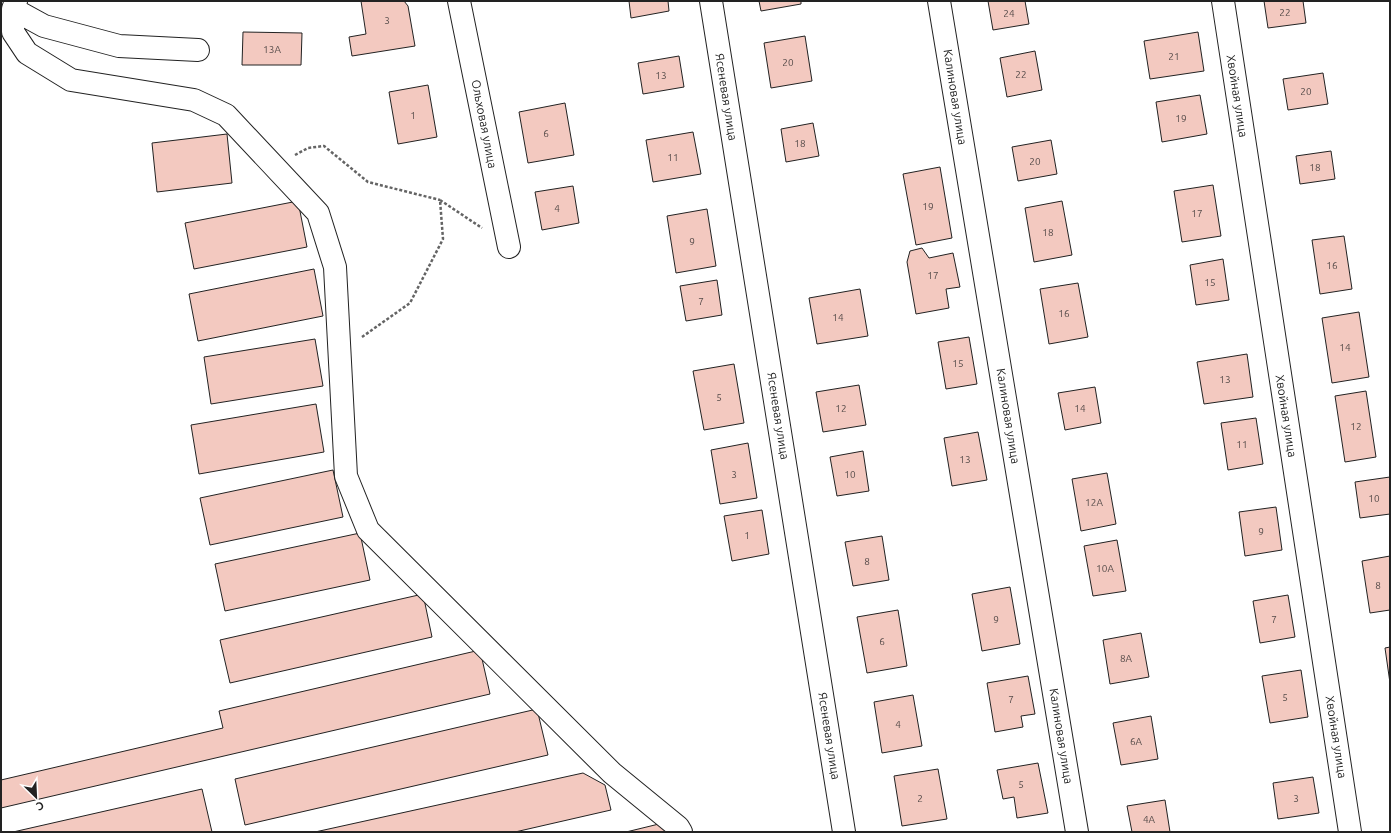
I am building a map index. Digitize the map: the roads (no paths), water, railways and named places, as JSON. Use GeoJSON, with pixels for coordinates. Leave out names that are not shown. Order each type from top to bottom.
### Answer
{"type":"FeatureCollection","features":[{"type":"Feature","properties":{"kind":"street","name":"Ольховая улица"},"geometry":{"type":"LineString","coordinates":[[459,1],[509,247]]}},
{"type":"Feature","properties":{"kind":"street","name":"Ясеневая улица"},"geometry":{"type":"LineString","coordinates":[[711,1],[844,832]]}},
{"type":"Feature","properties":{"kind":"street","name":"Калиновая улица"},"geometry":{"type":"LineString","coordinates":[[939,1],[1077,832]]}},
{"type":"Feature","properties":{"kind":"street","name":"Хвойная улица"},"geometry":{"type":"LineString","coordinates":[[1223,1],[1350,832]]}},
{"type":"Feature","properties":{"kind":"street"},"geometry":{"type":"LineString","coordinates":[[15,5],[44,26],[119,46],[198,50]]}},
{"type":"Feature","properties":{"kind":"street"},"geometry":{"type":"LineString","coordinates":[[15,5],[13,32],[27,53],[71,80],[194,100],[226,116],[318,213],[335,267],[346,476],[368,530],[612,772],[678,827],[681,832]]}}]}
